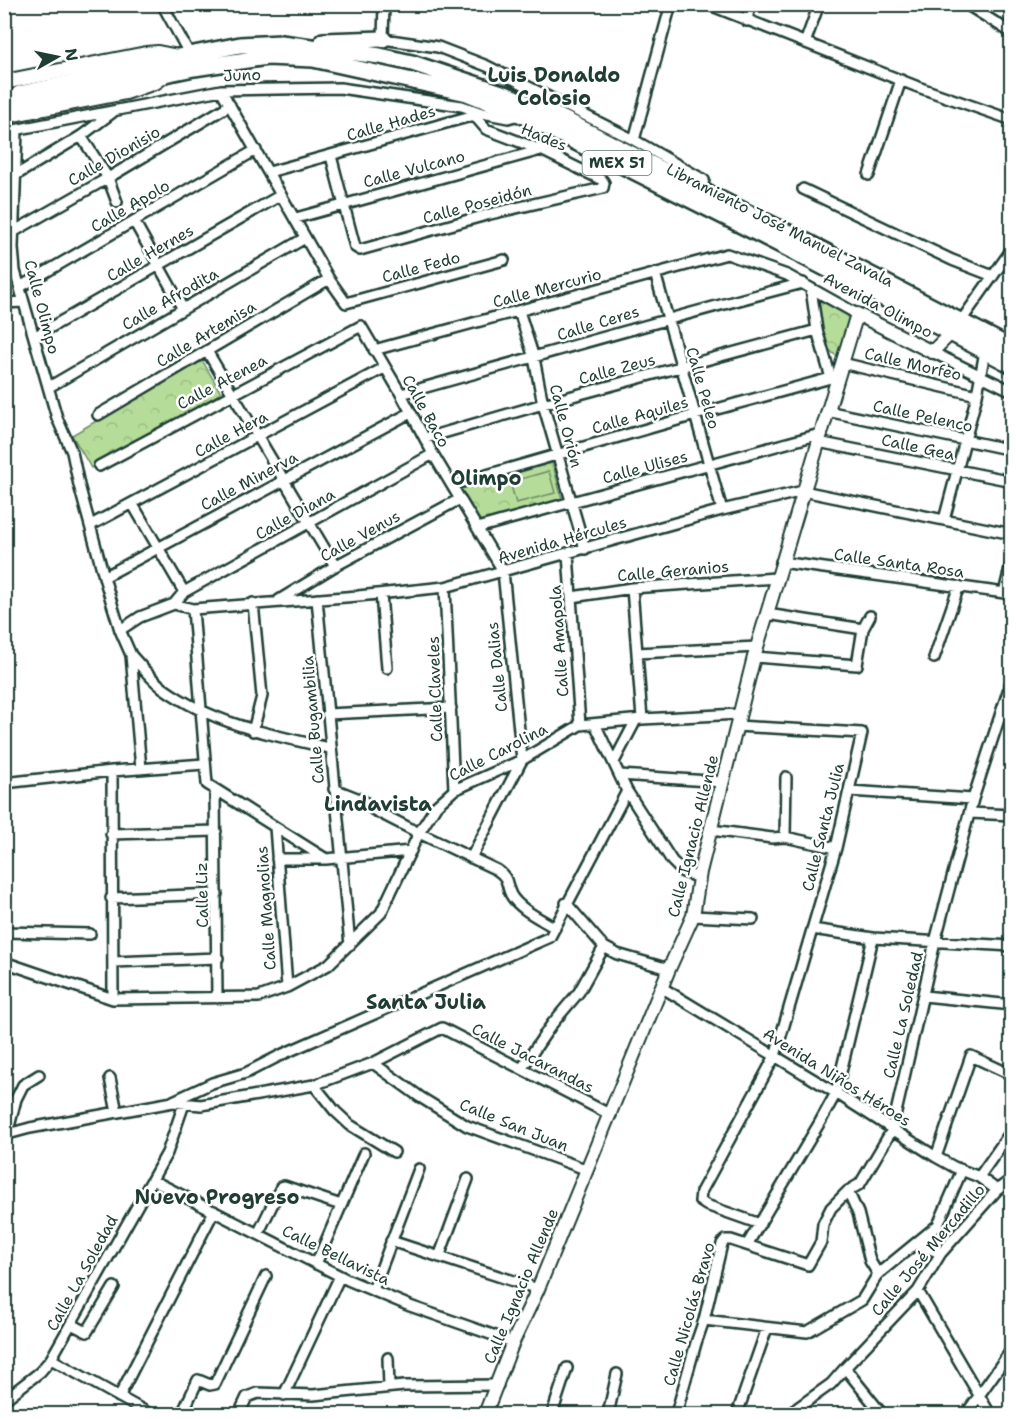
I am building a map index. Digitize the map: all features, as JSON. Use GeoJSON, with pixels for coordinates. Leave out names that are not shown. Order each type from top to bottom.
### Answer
{"type":"FeatureCollection","features":[{"type":"Feature","properties":{"kind":"main road"},"geometry":{"type":"LineString","coordinates":[[281,43],[383,39]]}},
{"type":"Feature","properties":{"kind":"main road","name":"Libramiento José Manuel Zavala"},"geometry":{"type":"LineString","coordinates":[[4,97],[240,45],[281,43],[380,56],[412,63],[463,79],[563,119],[702,184],[956,327],[985,351],[1011,365]]}},
{"type":"Feature","properties":{"kind":"main road"},"geometry":{"type":"LineString","coordinates":[[4,82],[146,54],[184,56]]}},
{"type":"Feature","properties":{"kind":"main road","name":"Libramiento José Manuel Zavala"},"geometry":{"type":"LineString","coordinates":[[4,107],[267,57],[313,59],[467,93],[522,115],[956,327],[1011,348]]}},
{"type":"Feature","properties":{"kind":"main road"},"geometry":{"type":"LineString","coordinates":[[4,116],[126,92],[155,82],[165,75]]}},
{"type":"Feature","properties":{"kind":"street"},"geometry":{"type":"LineString","coordinates":[[162,4],[184,56]]}},
{"type":"Feature","properties":{"kind":"street"},"geometry":{"type":"LineString","coordinates":[[384,4],[383,39],[438,46],[487,66],[634,140],[702,184]]}},
{"type":"Feature","properties":{"kind":"street"},"geometry":{"type":"LineString","coordinates":[[634,140],[671,4]]}},
{"type":"Feature","properties":{"kind":"street"},"geometry":{"type":"LineString","coordinates":[[707,4],[901,80],[1011,120]]}},
{"type":"Feature","properties":{"kind":"street"},"geometry":{"type":"LineString","coordinates":[[747,21],[750,4]]}},
{"type":"Feature","properties":{"kind":"street"},"geometry":{"type":"LineString","coordinates":[[805,43],[819,4]]}},
{"type":"Feature","properties":{"kind":"street"},"geometry":{"type":"LineString","coordinates":[[966,4],[1011,33]]}},
{"type":"Feature","properties":{"kind":"street"},"geometry":{"type":"LineString","coordinates":[[869,175],[901,80]]}},
{"type":"Feature","properties":{"kind":"street","name":"Juno"},"geometry":{"type":"LineString","coordinates":[[4,132],[221,90],[340,88],[462,106],[478,114]]}},
{"type":"Feature","properties":{"kind":"street"},"geometry":{"type":"LineString","coordinates":[[221,90],[329,279]]}},
{"type":"Feature","properties":{"kind":"street","name":"Calle Dionisio"},"geometry":{"type":"LineString","coordinates":[[13,232],[230,105]]}},
{"type":"Feature","properties":{"kind":"street"},"geometry":{"type":"LineString","coordinates":[[15,175],[81,136],[113,112]]}},
{"type":"Feature","properties":{"kind":"street","name":"Calle Hades"},"geometry":{"type":"LineString","coordinates":[[269,172],[478,114],[508,118],[522,115]]}},
{"type":"Feature","properties":{"kind":"street","name":"Hades"},"geometry":{"type":"LineString","coordinates":[[478,114],[486,129],[541,150],[604,183]]}},
{"type":"Feature","properties":{"kind":"street","name":"Calle Olimpo"},"geometry":{"type":"LineString","coordinates":[[17,130],[13,232],[9,248],[57,418],[72,452],[91,525]]}},
{"type":"Feature","properties":{"kind":"street"},"geometry":{"type":"LineString","coordinates":[[81,136],[108,178],[117,202]]}},
{"type":"Feature","properties":{"kind":"street","name":"Calle Apolo"},"geometry":{"type":"LineString","coordinates":[[20,287],[256,150]]}},
{"type":"Feature","properties":{"kind":"street","name":"Calle Vulcano"},"geometry":{"type":"LineString","coordinates":[[296,218],[541,150]]}},
{"type":"Feature","properties":{"kind":"street"},"geometry":{"type":"LineString","coordinates":[[331,156],[344,203]]}},
{"type":"Feature","properties":{"kind":"street","name":"Calle Poseidón"},"geometry":{"type":"LineString","coordinates":[[344,203],[355,247],[360,250],[490,214],[603,188],[604,183]]}},
{"type":"Feature","properties":{"kind":"street"},"geometry":{"type":"LineString","coordinates":[[803,189],[952,260],[993,276]]}},
{"type":"Feature","properties":{"kind":"street","name":"Calle Hernes"},"geometry":{"type":"LineString","coordinates":[[34,337],[281,195]]}},
{"type":"Feature","properties":{"kind":"street"},"geometry":{"type":"LineString","coordinates":[[134,221],[183,309]]}},
{"type":"Feature","properties":{"kind":"street","name":"Calle Afrodita"},"geometry":{"type":"LineString","coordinates":[[49,387],[305,238]]}},
{"type":"Feature","properties":{"kind":"street"},"geometry":{"type":"LineString","coordinates":[[932,352],[956,327],[1011,249]]}},
{"type":"Feature","properties":{"kind":"street","name":"Calle Mercurio"},"geometry":{"type":"LineString","coordinates":[[374,350],[728,254]]}},
{"type":"Feature","properties":{"kind":"street","name":"Avenida Olimpo"},"geometry":{"type":"LineString","coordinates":[[728,254],[787,274],[857,314],[1011,391]]}},
{"type":"Feature","properties":{"kind":"street","name":"Calle Fedo"},"geometry":{"type":"LineString","coordinates":[[329,279],[346,303],[504,260]]}},
{"type":"Feature","properties":{"kind":"street","name":"Calle Peleo"},"geometry":{"type":"LineString","coordinates":[[655,273],[722,510]]}},
{"type":"Feature","properties":{"kind":"street","name":"Calle Artemisa"},"geometry":{"type":"LineString","coordinates":[[98,415],[329,279]]}},
{"type":"Feature","properties":{"kind":"street"},"geometry":{"type":"LineString","coordinates":[[807,286],[817,330],[834,377]]}},
{"type":"Feature","properties":{"kind":"street","name":"Calle Ceres"},"geometry":{"type":"LineString","coordinates":[[402,394],[668,318],[807,286]]}},
{"type":"Feature","properties":{"kind":"street"},"geometry":{"type":"LineString","coordinates":[[4,303],[23,302]]}},
{"type":"Feature","properties":{"kind":"street","name":"Calle Orión"},"geometry":{"type":"LineString","coordinates":[[519,311],[534,358],[543,404],[585,549]]}},
{"type":"Feature","properties":{"kind":"street","name":"Calle Ignacio Allende"},"geometry":{"type":"LineString","coordinates":[[485,1414],[513,1342],[538,1289],[611,1115],[661,987],[693,916],[699,878],[776,578],[827,411],[834,377],[842,363],[857,314]]}},
{"type":"Feature","properties":{"kind":"street","name":"Calle Baco"},"geometry":{"type":"LineString","coordinates":[[361,326],[503,571]]}},
{"type":"Feature","properties":{"kind":"street","name":"Calle Atenea"},"geometry":{"type":"LineString","coordinates":[[99,466],[361,326]]}},
{"type":"Feature","properties":{"kind":"street","name":"Calle Zeus"},"geometry":{"type":"LineString","coordinates":[[426,438],[817,330]]}},
{"type":"Feature","properties":{"kind":"street"},"geometry":{"type":"LineString","coordinates":[[207,351],[335,566]]}},
{"type":"Feature","properties":{"kind":"street"},"geometry":{"type":"LineString","coordinates":[[944,520],[977,395],[985,351]]}},
{"type":"Feature","properties":{"kind":"street","name":"Calle Morfeo"},"geometry":{"type":"LineString","coordinates":[[842,363],[977,395]]}},
{"type":"Feature","properties":{"kind":"street","name":"Calle Hera"},"geometry":{"type":"LineString","coordinates":[[91,525],[384,368]]}},
{"type":"Feature","properties":{"kind":"street","name":"Calle Aquiles"},"geometry":{"type":"LineString","coordinates":[[452,485],[834,377]]}},
{"type":"Feature","properties":{"kind":"street","name":"Calle Pelenco"},"geometry":{"type":"LineString","coordinates":[[827,411],[1011,450]]}},
{"type":"Feature","properties":{"kind":"street","name":"Calle Minerva"},"geometry":{"type":"LineString","coordinates":[[104,577],[410,413]]}},
{"type":"Feature","properties":{"kind":"street","name":"Calle Ulises"},"geometry":{"type":"LineString","coordinates":[[477,528],[709,465],[819,438]]}},
{"type":"Feature","properties":{"kind":"street","name":"Calle Gea"},"geometry":{"type":"LineString","coordinates":[[819,438],[1011,481]]}},
{"type":"Feature","properties":{"kind":"street","name":"Calle Diana"},"geometry":{"type":"LineString","coordinates":[[174,604],[184,592],[433,453]]}},
{"type":"Feature","properties":{"kind":"street","name":"Avenida Hércules"},"geometry":{"type":"LineString","coordinates":[[174,604],[193,609],[445,587],[722,510],[803,491],[1011,534]]}},
{"type":"Feature","properties":{"kind":"street","name":"Calle Venus"},"geometry":{"type":"LineString","coordinates":[[277,602],[335,566],[460,499]]}},
{"type":"Feature","properties":{"kind":"street"},"geometry":{"type":"LineString","coordinates":[[132,503],[184,592]]}},
{"type":"Feature","properties":{"kind":"street"},"geometry":{"type":"LineString","coordinates":[[91,525],[120,630],[131,655],[141,769]]}},
{"type":"Feature","properties":{"kind":"street","name":"Calle Amapola"},"geometry":{"type":"LineString","coordinates":[[568,554],[580,725]]}},
{"type":"Feature","properties":{"kind":"street"},"geometry":{"type":"LineString","coordinates":[[1008,593],[1011,560]]}},
{"type":"Feature","properties":{"kind":"street","name":"Calle Santa Rosa"},"geometry":{"type":"LineString","coordinates":[[782,562],[1008,593]]}},
{"type":"Feature","properties":{"kind":"street","name":"Calle Dalias"},"geometry":{"type":"LineString","coordinates":[[503,571],[522,760]]}},
{"type":"Feature","properties":{"kind":"street","name":"Calle Geranios"},"geometry":{"type":"LineString","coordinates":[[572,597],[632,588],[776,578]]}},
{"type":"Feature","properties":{"kind":"street"},"geometry":{"type":"LineString","coordinates":[[934,658],[958,586]]}},
{"type":"Feature","properties":{"kind":"street","name":"Calle Claveles"},"geometry":{"type":"LineString","coordinates":[[445,587],[454,790]]}},
{"type":"Feature","properties":{"kind":"street"},"geometry":{"type":"LineString","coordinates":[[614,762],[639,719],[632,588]]}},
{"type":"Feature","properties":{"kind":"street"},"geometry":{"type":"LineString","coordinates":[[381,594],[387,668]]}},
{"type":"Feature","properties":{"kind":"street","name":"Calle Bugambilia"},"geometry":{"type":"LineString","coordinates":[[317,599],[350,945]]}},
{"type":"Feature","properties":{"kind":"street"},"geometry":{"type":"LineString","coordinates":[[253,603],[262,696],[253,731]]}},
{"type":"Feature","properties":{"kind":"street"},"geometry":{"type":"LineString","coordinates":[[120,630],[140,617],[174,604]]}},
{"type":"Feature","properties":{"kind":"street"},"geometry":{"type":"LineString","coordinates":[[193,609],[207,784],[326,859]]}},
{"type":"Feature","properties":{"kind":"street"},"geometry":{"type":"LineString","coordinates":[[767,614],[863,629]]}},
{"type":"Feature","properties":{"kind":"street"},"geometry":{"type":"LineString","coordinates":[[637,653],[756,652],[857,665],[863,629],[870,616]]}},
{"type":"Feature","properties":{"kind":"street"},"geometry":{"type":"LineString","coordinates":[[131,655],[162,687],[201,712],[253,731],[330,748]]}},
{"type":"Feature","properties":{"kind":"street","name":"Calle La Soledad"},"geometry":{"type":"LineString","coordinates":[[747,1245],[807,1265],[821,1242],[823,1224],[831,1208],[848,1191],[860,1184],[892,1130],[935,942],[973,799],[1011,680]]}},
{"type":"Feature","properties":{"kind":"street"},"geometry":{"type":"LineString","coordinates":[[327,714],[451,708]]}},
{"type":"Feature","properties":{"kind":"street","name":"Calle Carolina"},"geometry":{"type":"LineString","coordinates":[[4,962],[113,999],[259,997],[287,987],[328,965],[381,914],[419,833],[436,806],[454,790],[522,760],[580,725],[639,719],[738,720],[862,733]]}},
{"type":"Feature","properties":{"kind":"street"},"geometry":{"type":"LineString","coordinates":[[595,724],[627,790],[672,861],[683,872],[699,878]]}},
{"type":"Feature","properties":{"kind":"street","name":"Calle Santa Julia"},"geometry":{"type":"LineString","coordinates":[[760,1224],[706,1205],[700,1201],[701,1192],[775,1056],[836,848],[862,733]]}},
{"type":"Feature","properties":{"kind":"street"},"geometry":{"type":"LineString","coordinates":[[471,858],[522,760]]}},
{"type":"Feature","properties":{"kind":"street"},"geometry":{"type":"LineString","coordinates":[[4,783],[204,764]]}},
{"type":"Feature","properties":{"kind":"street"},"geometry":{"type":"LineString","coordinates":[[112,771],[113,999]]}},
{"type":"Feature","properties":{"kind":"street"},"geometry":{"type":"LineString","coordinates":[[620,775],[723,782]]}},
{"type":"Feature","properties":{"kind":"street"},"geometry":{"type":"LineString","coordinates":[[785,837],[786,777]]}},
{"type":"Feature","properties":{"kind":"street"},"geometry":{"type":"LineString","coordinates":[[334,789],[363,800],[374,810],[497,870],[506,877],[511,895],[519,904],[555,928]]}},
{"type":"Feature","properties":{"kind":"street"},"geometry":{"type":"LineString","coordinates":[[6,1135],[30,1128],[173,1102],[212,1083],[246,1073],[283,1054],[550,937],[627,790]]}},
{"type":"Feature","properties":{"kind":"street","name":"Calle Liz"},"geometry":{"type":"LineString","coordinates":[[215,791],[218,998]]}},
{"type":"Feature","properties":{"kind":"street"},"geometry":{"type":"LineString","coordinates":[[849,791],[973,799]]}},
{"type":"Feature","properties":{"kind":"street"},"geometry":{"type":"LineString","coordinates":[[970,813],[1011,815]]}},
{"type":"Feature","properties":{"kind":"street","name":"Calle Magnolias"},"geometry":{"type":"LineString","coordinates":[[274,827],[287,987]]}},
{"type":"Feature","properties":{"kind":"street"},"geometry":{"type":"LineString","coordinates":[[711,830],[772,838],[785,837],[836,848]]}},
{"type":"Feature","properties":{"kind":"street"},"geometry":{"type":"LineString","coordinates":[[111,834],[216,831]]}},
{"type":"Feature","properties":{"kind":"street"},"geometry":{"type":"LineString","coordinates":[[276,859],[326,859],[411,851]]}},
{"type":"Feature","properties":{"kind":"street"},"geometry":{"type":"LineString","coordinates":[[111,898],[218,894]]}},
{"type":"Feature","properties":{"kind":"street"},"geometry":{"type":"LineString","coordinates":[[566,903],[604,947],[617,954],[669,969]]}},
{"type":"Feature","properties":{"kind":"street"},"geometry":{"type":"LineString","coordinates":[[693,916],[753,919]]}},
{"type":"Feature","properties":{"kind":"street"},"geometry":{"type":"LineString","coordinates":[[812,929],[873,938],[1011,946]]}},
{"type":"Feature","properties":{"kind":"street"},"geometry":{"type":"LineString","coordinates":[[4,932],[90,934]]}},
{"type":"Feature","properties":{"kind":"street"},"geometry":{"type":"LineString","coordinates":[[747,1245],[836,1093],[873,938]]}},
{"type":"Feature","properties":{"kind":"street"},"geometry":{"type":"LineString","coordinates":[[522,1068],[552,1024],[579,992],[604,947]]}},
{"type":"Feature","properties":{"kind":"street"},"geometry":{"type":"LineString","coordinates":[[113,962],[218,958]]}},
{"type":"Feature","properties":{"kind":"street","name":"Avenida Niños Héroes"},"geometry":{"type":"LineString","coordinates":[[661,987],[836,1093],[936,1157],[980,1177],[997,1190]]}},
{"type":"Feature","properties":{"kind":"street"},"geometry":{"type":"LineString","coordinates":[[924,996],[1011,1005]]}},
{"type":"Feature","properties":{"kind":"street","name":"Calle Jacarandas"},"geometry":{"type":"LineString","coordinates":[[373,1063],[442,1028],[611,1115]]}},
{"type":"Feature","properties":{"kind":"street"},"geometry":{"type":"LineString","coordinates":[[936,1157],[971,1056],[1011,1075]]}},
{"type":"Feature","properties":{"kind":"street"},"geometry":{"type":"LineString","coordinates":[[173,1102],[201,1105],[314,1085],[373,1063]]}},
{"type":"Feature","properties":{"kind":"street","name":"Calle San Juan"},"geometry":{"type":"LineString","coordinates":[[373,1063],[420,1097],[467,1126],[588,1170]]}},
{"type":"Feature","properties":{"kind":"street"},"geometry":{"type":"LineString","coordinates":[[6,1135],[19,1092],[23,1085],[39,1075]]}},
{"type":"Feature","properties":{"kind":"street"},"geometry":{"type":"LineString","coordinates":[[110,1078],[117,1112]]}},
{"type":"Feature","properties":{"kind":"street"},"geometry":{"type":"LineString","coordinates":[[314,1085],[350,1125],[394,1152]]}},
{"type":"Feature","properties":{"kind":"street","name":"Calle La Soledad"},"geometry":{"type":"LineString","coordinates":[[4,1400],[40,1372],[51,1359],[167,1153],[184,1104]]}},
{"type":"Feature","properties":{"kind":"street"},"geometry":{"type":"LineString","coordinates":[[980,1177],[1011,1130]]}},
{"type":"Feature","properties":{"kind":"street"},"geometry":{"type":"LineString","coordinates":[[316,1264],[364,1153]]}},
{"type":"Feature","properties":{"kind":"street"},"geometry":{"type":"LineString","coordinates":[[373,1290],[419,1169]]}},
{"type":"Feature","properties":{"kind":"street"},"geometry":{"type":"LineString","coordinates":[[704,1320],[807,1332],[862,1300],[878,1274],[938,1225],[962,1170]]}},
{"type":"Feature","properties":{"kind":"street"},"geometry":{"type":"LineString","coordinates":[[439,1257],[468,1179]]}},
{"type":"Feature","properties":{"kind":"street","name":"Calle José Mercadillo"},"geometry":{"type":"LineString","coordinates":[[789,1414],[831,1384],[918,1291],[941,1253],[997,1190],[1011,1179]]}},
{"type":"Feature","properties":{"kind":"street","name":"Calle Bellavista"},"geometry":{"type":"LineString","coordinates":[[152,1180],[340,1276],[513,1342]]}},
{"type":"Feature","properties":{"kind":"street"},"geometry":{"type":"LineString","coordinates":[[258,1234],[281,1187],[284,1186],[341,1205]]}},
{"type":"Feature","properties":{"kind":"street"},"geometry":{"type":"LineString","coordinates":[[848,1191],[858,1213],[870,1261],[878,1274]]}},
{"type":"Feature","properties":{"kind":"street"},"geometry":{"type":"LineString","coordinates":[[119,1397],[214,1211]]}},
{"type":"Feature","properties":{"kind":"street","name":"Calle Nicolás Bravo"},"geometry":{"type":"LineString","coordinates":[[676,1414],[704,1320],[722,1244],[725,1240],[730,1240],[747,1245]]}},
{"type":"Feature","properties":{"kind":"street"},"geometry":{"type":"LineString","coordinates":[[391,1241],[538,1289]]}},
{"type":"Feature","properties":{"kind":"street"},"geometry":{"type":"LineString","coordinates":[[916,1244],[941,1253]]}},
{"type":"Feature","properties":{"kind":"street"},"geometry":{"type":"LineString","coordinates":[[182,1414],[198,1380],[210,1386],[215,1384],[266,1276]]}},
{"type":"Feature","properties":{"kind":"street"},"geometry":{"type":"LineString","coordinates":[[284,1395],[340,1276]]}},
{"type":"Feature","properties":{"kind":"street"},"geometry":{"type":"LineString","coordinates":[[71,1324],[87,1332],[114,1287]]}},
{"type":"Feature","properties":{"kind":"street"},"geometry":{"type":"LineString","coordinates":[[918,1291],[990,1414]]}},
{"type":"Feature","properties":{"kind":"street"},"geometry":{"type":"LineString","coordinates":[[737,1414],[767,1328]]}},
{"type":"Feature","properties":{"kind":"street"},"geometry":{"type":"LineString","coordinates":[[966,1414],[1011,1353]]}},
{"type":"Feature","properties":{"kind":"street"},"geometry":{"type":"LineString","coordinates":[[388,1358],[389,1387]]}},
{"type":"Feature","properties":{"kind":"street"},"geometry":{"type":"LineString","coordinates":[[51,1359],[150,1414]]}},
{"type":"Feature","properties":{"kind":"street"},"geometry":{"type":"LineString","coordinates":[[552,1414],[567,1368]]}},
{"type":"Feature","properties":{"kind":"street"},"geometry":{"type":"LineString","coordinates":[[845,1368],[882,1414]]}},
{"type":"Feature","properties":{"kind":"street"},"geometry":{"type":"LineString","coordinates":[[608,1414],[617,1374]]}},
{"type":"Feature","properties":{"kind":"street"},"geometry":{"type":"LineString","coordinates":[[239,1414],[247,1397],[252,1394],[313,1395],[389,1387],[498,1385]]}},
{"type":"Feature","properties":{"kind":"green space"},"geometry":{"type":"Polygon","coordinates":[[[816,295],[851,315],[840,357],[833,354],[824,340],[816,295]]]}},
{"type":"Feature","properties":{"kind":"green space"},"geometry":{"type":"Polygon","coordinates":[[[202,360],[221,393],[91,468],[72,435],[202,360]]]}},
{"type":"Feature","properties":{"kind":"green space"},"geometry":{"type":"Polygon","coordinates":[[[552,461],[562,499],[479,522],[457,486],[552,461]]]}},
{"type":"Feature","properties":{"kind":"green space"},"geometry":{"type":"Polygon","coordinates":[[[549,471],[555,493],[516,503],[510,482],[549,471]]]}},
{"type":"Feature","properties":{"kind":"district","name":"Luis Donaldo Colosio"},"geometry":{"type":"Point","coordinates":[554,86]}},
{"type":"Feature","properties":{"kind":"district","name":"Olimpo"},"geometry":{"type":"Point","coordinates":[486,478]}},
{"type":"Feature","properties":{"kind":"district","name":"Lindavista"},"geometry":{"type":"Point","coordinates":[378,804]}},
{"type":"Feature","properties":{"kind":"district","name":"Santa Julia"},"geometry":{"type":"Point","coordinates":[426,1002]}},
{"type":"Feature","properties":{"kind":"district","name":"Nuevo Progreso"},"geometry":{"type":"Point","coordinates":[217,1197]}}]}
